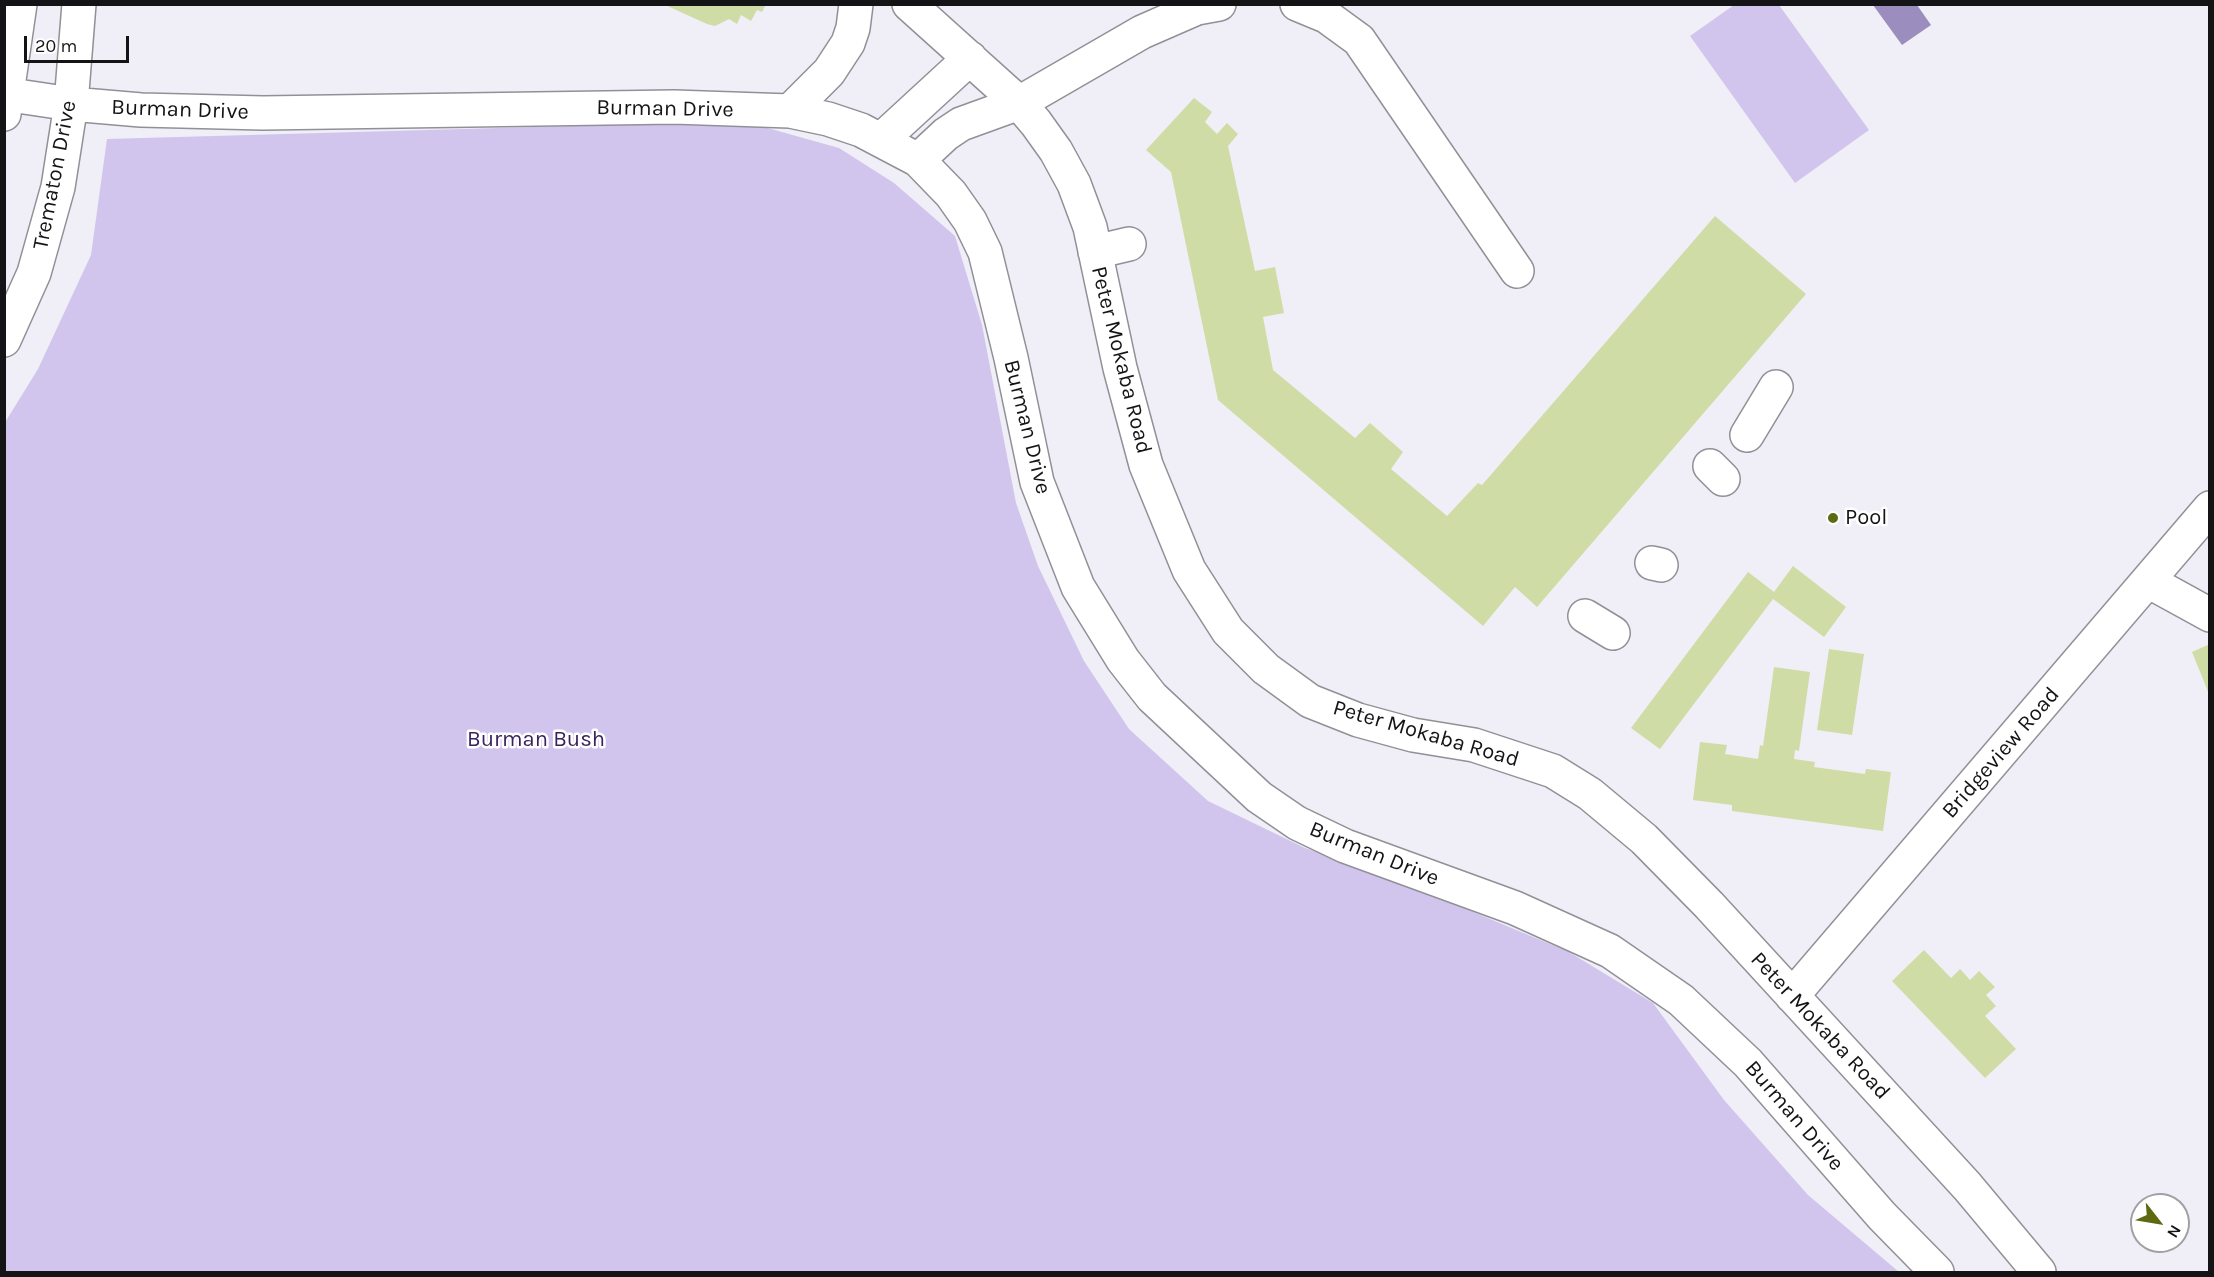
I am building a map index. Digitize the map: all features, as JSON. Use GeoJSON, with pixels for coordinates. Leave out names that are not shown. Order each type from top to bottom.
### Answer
{"type":"FeatureCollection","features":[{"type":"Feature","properties":{"kind":"street"},"geometry":{"type":"LineString","coordinates":[[6,101],[20,4]]}},
{"type":"Feature","properties":{"kind":"street","name":"Trematon Drive"},"geometry":{"type":"LineString","coordinates":[[4,340],[34,273],[58,187],[71,104],[79,4]]}},
{"type":"Feature","properties":{"kind":"street"},"geometry":{"type":"LineString","coordinates":[[790,111],[829,72],[842,52],[853,28],[856,4]]}},
{"type":"Feature","properties":{"kind":"street","name":"Peter Mokaba Road"},"geometry":{"type":"LineString","coordinates":[[909,4],[1018,103],[1056,151],[1074,184],[1090,227],[1120,368],[1146,465],[1189,570],[1228,631],[1266,669],[1310,700],[1358,720],[1413,735],[1474,746],[1553,771],[1590,794],[1644,839],[1709,906],[1967,1186],[2039,1272]]}},
{"type":"Feature","properties":{"kind":"street"},"geometry":{"type":"LineString","coordinates":[[918,160],[946,134],[961,124],[1018,103],[1142,32],[1197,8],[1219,4]]}},
{"type":"Feature","properties":{"kind":"street"},"geometry":{"type":"LineString","coordinates":[[1297,4],[1326,16],[1359,40],[1517,271]]}},
{"type":"Feature","properties":{"kind":"street"},"geometry":{"type":"LineString","coordinates":[[882,139],[970,58]]}},
{"type":"Feature","properties":{"kind":"street","name":"Burman Drive"},"geometry":{"type":"LineString","coordinates":[[6,101],[141,110],[262,113],[674,106],[790,111],[828,119],[861,130],[882,139],[918,160],[951,194],[970,221],[985,252],[1011,358],[1037,482],[1078,587],[1123,660],[1152,697],[1259,797],[1297,823],[1345,846],[1515,908],[1610,951],[1681,1000],[1748,1063],[1881,1216],[1937,1272]]}},
{"type":"Feature","properties":{"kind":"street"},"geometry":{"type":"LineString","coordinates":[[1095,252],[1129,244]]}},
{"type":"Feature","properties":{"kind":"street"},"geometry":{"type":"LineString","coordinates":[[1747,435],[1776,387]]}},
{"type":"Feature","properties":{"kind":"street","name":"Bridgeview Road"},"geometry":{"type":"LineString","coordinates":[[1792,996],[2210,508]]}},
{"type":"Feature","properties":{"kind":"street"},"geometry":{"type":"LineString","coordinates":[[2148,581],[2210,615]]}},
{"type":"Feature","properties":{"kind":"green space"},"geometry":{"type":"Polygon","coordinates":[[[1734,5],[1779,5],[1869,130],[1795,183],[1690,36],[1734,5]]]}},
{"type":"Feature","properties":{"kind":"green space","name":"Burman Bush"},"geometry":{"type":"Polygon","coordinates":[[[641,124],[764,127],[839,148],[894,183],[955,236],[982,325],[1016,503],[1038,566],[1084,661],[1129,729],[1208,801],[1305,848],[1392,878],[1569,952],[1653,1003],[1724,1100],[1808,1195],[1899,1272],[5,1272],[4,424],[38,369],[91,255],[107,139],[641,124]]]}},
{"type":"Feature","properties":{"kind":"shaded area"},"geometry":{"type":"Polygon","coordinates":[[[1873,5],[1917,5],[1931,25],[1902,45],[1873,5]]]}},
{"type":"Feature","properties":{"kind":"building"},"geometry":{"type":"Polygon","coordinates":[[[663,4],[766,4],[762,12],[757,10],[751,21],[741,15],[737,24],[729,19],[715,26],[663,4]]]}},
{"type":"Feature","properties":{"kind":"building"},"geometry":{"type":"Polygon","coordinates":[[[1194,98],[1212,112],[1205,122],[1217,134],[1227,123],[1238,134],[1228,146],[1255,271],[1275,267],[1284,313],[1263,317],[1273,370],[1355,438],[1370,423],[1403,452],[1391,469],[1447,516],[1478,483],[1482,485],[1715,216],[1806,294],[1537,607],[1515,587],[1483,626],[1218,400],[1171,172],[1146,150],[1194,98]]]}},
{"type":"Feature","properties":{"kind":"building"},"geometry":{"type":"Polygon","coordinates":[[[1793,566],[1846,607],[1824,637],[1773,599],[1660,749],[1631,728],[1748,572],[1774,592],[1793,566]]]}},
{"type":"Feature","properties":{"kind":"building"},"geometry":{"type":"Polygon","coordinates":[[[2210,644],[2210,694],[2209,694],[2192,652],[2210,644]]]}},
{"type":"Feature","properties":{"kind":"building"},"geometry":{"type":"Polygon","coordinates":[[[1829,649],[1864,654],[1852,735],[1817,730],[1829,649]]]}},
{"type":"Feature","properties":{"kind":"building"},"geometry":{"type":"Polygon","coordinates":[[[1774,667],[1810,672],[1799,751],[1795,750],[1794,759],[1815,762],[1814,767],[1865,774],[1866,769],[1891,772],[1883,831],[1732,811],[1732,805],[1693,800],[1700,742],[1727,745],[1725,754],[1758,759],[1760,745],[1763,746],[1774,667]]]}},
{"type":"Feature","properties":{"kind":"building"},"geometry":{"type":"Polygon","coordinates":[[[1924,950],[1951,978],[1960,969],[1970,980],[1979,971],[1995,987],[1986,995],[1996,1006],[1985,1016],[2016,1049],[1985,1078],[1892,981],[1924,950]]]}},
{"type":"Feature","properties":{"kind":"place","name":"Pool"},"geometry":{"type":"Point","coordinates":[1833,518]}}]}
